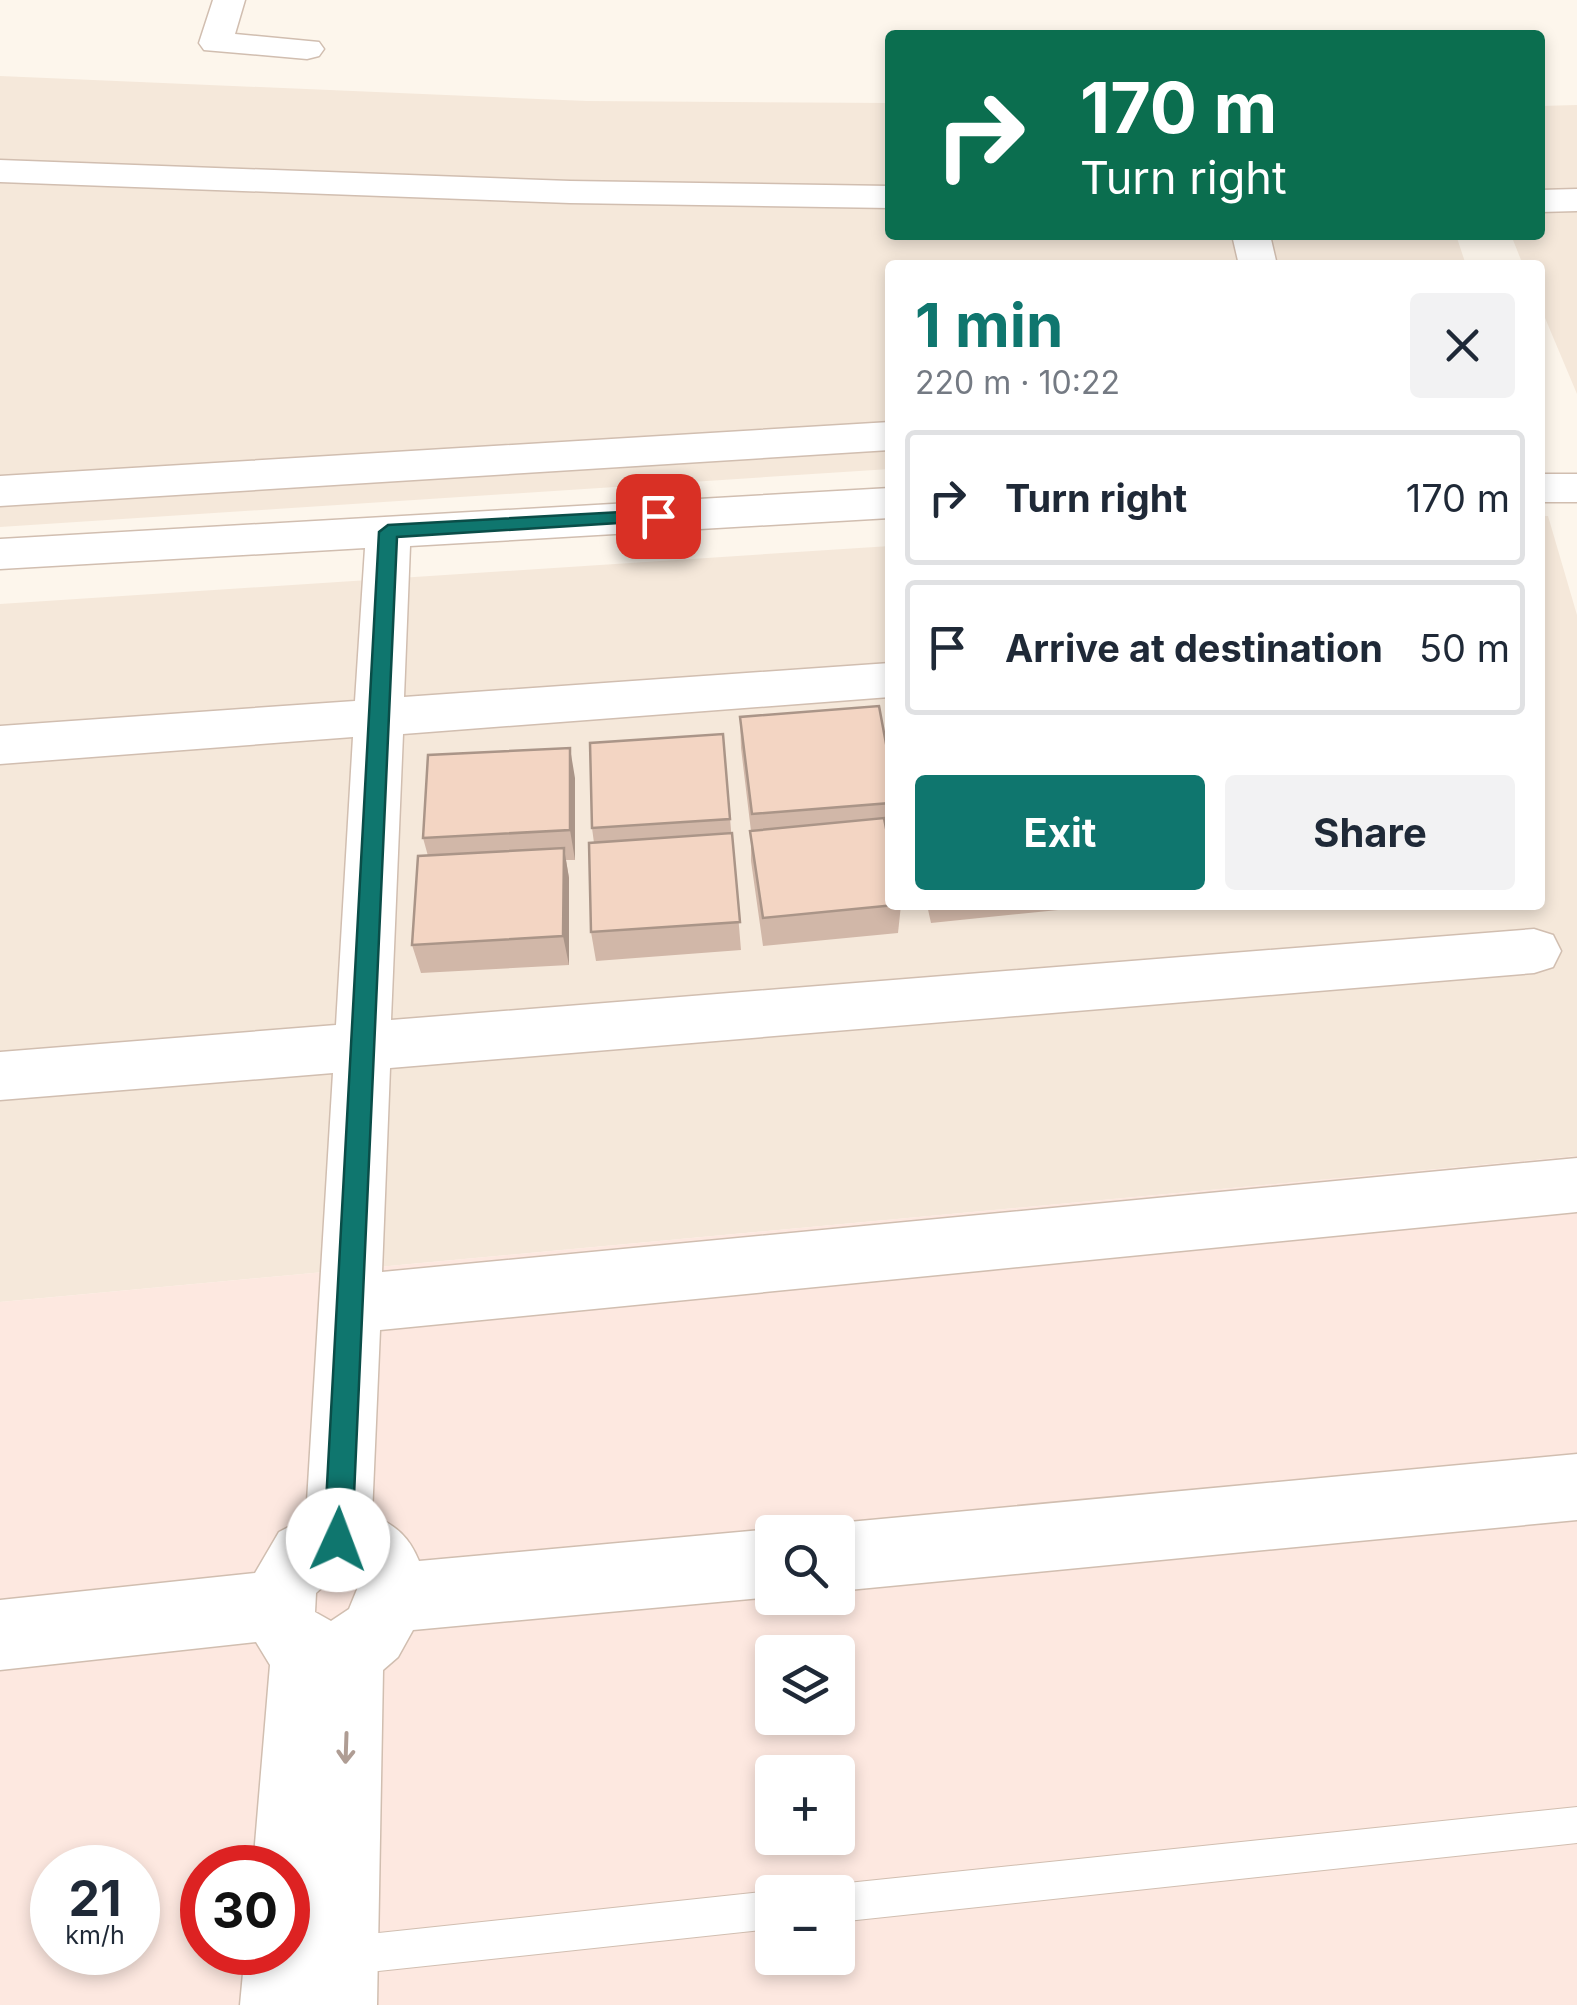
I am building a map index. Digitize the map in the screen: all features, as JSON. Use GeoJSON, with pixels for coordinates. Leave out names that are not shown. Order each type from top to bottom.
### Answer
{"type":"FeatureCollection","features":[{"type":"Feature","properties":{"kind":"street"},"geometry":{"type":"LineString","coordinates":[[228,0],[216,43],[307,49]]}},
{"type":"Feature","properties":{"kind":"street"},"geometry":{"type":"LineString","coordinates":[[0,171],[570,192],[885,197]]}},
{"type":"Feature","properties":{"kind":"street"},"geometry":{"type":"LineString","coordinates":[[1545,201],[1577,200]]}},
{"type":"Feature","properties":{"kind":"street"},"geometry":{"type":"LineString","coordinates":[[0,491],[885,436]]}},
{"type":"Feature","properties":{"kind":"street"},"geometry":{"type":"LineString","coordinates":[[1545,488],[1577,488]]}},
{"type":"Feature","properties":{"kind":"street"},"geometry":{"type":"LineString","coordinates":[[0,554],[885,503]]}},
{"type":"Feature","properties":{"kind":"street"},"geometry":{"type":"LineString","coordinates":[[338,1540],[388,532]]}},
{"type":"Feature","properties":{"kind":"street"},"geometry":{"type":"LineString","coordinates":[[0,745],[885,680]]}},
{"type":"Feature","properties":{"kind":"street"},"geometry":{"type":"LineString","coordinates":[[0,1076],[1534,950]]}},
{"type":"Feature","properties":{"kind":"street"},"geometry":{"type":"LineString","coordinates":[[347,1304],[1577,1185]]}},
{"type":"Feature","properties":{"kind":"street"},"geometry":{"type":"LineString","coordinates":[[855,1554],[1577,1488]]}},
{"type":"Feature","properties":{"kind":"street"},"geometry":{"type":"LineString","coordinates":[[296,1845],[331,1626],[392,1578],[385,1561],[372,1548],[356,1541],[338,1540],[304,1555],[283,1586],[331,1626]]}},
{"type":"Feature","properties":{"kind":"street"},"geometry":{"type":"LineString","coordinates":[[0,1635],[331,1626],[755,1565]]}},
{"type":"Feature","properties":{"kind":"street"},"geometry":{"type":"LineString","coordinates":[[279,2005],[321,1971],[331,1626]]}},
{"type":"Feature","properties":{"kind":"lane"},"geometry":{"type":"LineString","coordinates":[[855,1901],[1577,1825]]}},
{"type":"Feature","properties":{"kind":"lane"},"geometry":{"type":"LineString","coordinates":[[321,1971],[755,1912]]}},
{"type":"Feature","properties":{"kind":"shaded area"},"geometry":{"type":"Polygon","coordinates":[[[0,76],[587,101],[885,103],[885,240],[1458,240],[1464,260],[885,260],[885,469],[0,527],[0,76]]]}},
{"type":"Feature","properties":{"kind":"shaded area"},"geometry":{"type":"Polygon","coordinates":[[[1577,105],[1577,394],[1545,318],[1545,260],[1521,260],[1513,240],[1545,240],[1545,106],[1577,105]]]}},
{"type":"Feature","properties":{"kind":"shaded area"},"geometry":{"type":"Polygon","coordinates":[[[1548,516],[1577,615],[1577,1156],[0,1302],[0,604],[885,546],[885,910],[1545,910],[1548,516]]]}},
{"type":"Feature","properties":{"kind":"shaded area"},"geometry":{"type":"Polygon","coordinates":[[[1577,1156],[1577,2005],[0,2005],[0,1302],[1577,1156]]]}},
{"type":"Feature","properties":{"kind":"building"},"geometry":{"type":"Polygon","coordinates":[[[879,706],[885,738],[885,803],[752,814],[740,717],[879,706]]]}},
{"type":"Feature","properties":{"kind":"building"},"geometry":{"type":"Polygon","coordinates":[[[723,734],[730,819],[592,828],[590,743],[723,734]]]}},
{"type":"Feature","properties":{"kind":"building"},"geometry":{"type":"Polygon","coordinates":[[[570,748],[570,830],[423,838],[428,755],[570,748]]]}},
{"type":"Feature","properties":{"kind":"building"},"geometry":{"type":"Polygon","coordinates":[[[884,818],[885,906],[763,918],[750,831],[884,818]]]}},
{"type":"Feature","properties":{"kind":"building"},"geometry":{"type":"Polygon","coordinates":[[[732,833],[740,922],[591,932],[589,843],[732,833]]]}},
{"type":"Feature","properties":{"kind":"building"},"geometry":{"type":"Polygon","coordinates":[[[564,848],[563,936],[412,945],[418,856],[564,848]]]}},
{"type":"Feature","properties":{"kind":"route"},"geometry":{"type":"LineString","coordinates":[[338,1540],[388,532],[658,516]]}}]}
